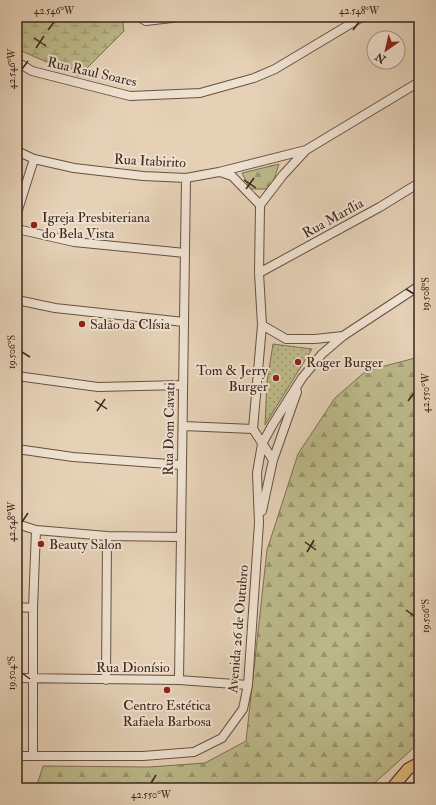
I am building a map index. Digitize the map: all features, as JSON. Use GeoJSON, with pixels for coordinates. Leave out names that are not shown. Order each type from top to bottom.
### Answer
{"type":"FeatureCollection","features":[{"type":"Feature","properties":{"kind":"main road"},"geometry":{"type":"LineString","coordinates":[[392,788],[408,769],[419,763]]}},
{"type":"Feature","properties":{"kind":"street"},"geometry":{"type":"LineString","coordinates":[[139,17],[146,20],[180,17]]}},
{"type":"Feature","properties":{"kind":"street","name":"Rua Raul Soares"},"geometry":{"type":"LineString","coordinates":[[17,62],[32,71],[130,96],[200,93],[254,78],[275,69],[362,17]]}},
{"type":"Feature","properties":{"kind":"street","name":"Rua Itabirito"},"geometry":{"type":"LineString","coordinates":[[17,151],[34,159],[74,168],[143,176],[186,178],[219,172],[306,150],[419,82]]}},
{"type":"Feature","properties":{"kind":"street","name":"Rua Itabirito"},"geometry":{"type":"LineString","coordinates":[[260,205],[306,150]]}},
{"type":"Feature","properties":{"kind":"street"},"geometry":{"type":"LineString","coordinates":[[17,213],[34,159]]}},
{"type":"Feature","properties":{"kind":"street"},"geometry":{"type":"LineString","coordinates":[[219,172],[232,176],[260,205],[259,273],[262,325],[253,429],[273,460]]}},
{"type":"Feature","properties":{"kind":"street","name":"Rua Dom Cavati"},"geometry":{"type":"LineString","coordinates":[[179,680],[186,178]]}},
{"type":"Feature","properties":{"kind":"street","name":"Rua Marília"},"geometry":{"type":"LineString","coordinates":[[259,273],[380,207],[419,183]]}},
{"type":"Feature","properties":{"kind":"street"},"geometry":{"type":"LineString","coordinates":[[17,229],[74,242],[185,253]]}},
{"type":"Feature","properties":{"kind":"street","name":"Avenida 26 de Outubro"},"geometry":{"type":"LineString","coordinates":[[17,756],[143,756],[194,752],[222,738],[243,709],[248,685],[259,523],[258,474],[262,444],[302,378],[322,354],[343,336],[419,286]]}},
{"type":"Feature","properties":{"kind":"street"},"geometry":{"type":"LineString","coordinates":[[17,300],[55,308],[184,322]]}},
{"type":"Feature","properties":{"kind":"street"},"geometry":{"type":"LineString","coordinates":[[262,325],[286,339],[315,339],[343,336]]}},
{"type":"Feature","properties":{"kind":"street"},"geometry":{"type":"LineString","coordinates":[[17,376],[98,387],[183,384]]}},
{"type":"Feature","properties":{"kind":"street","name":"Avenida 26 de Outubro"},"geometry":{"type":"LineString","coordinates":[[259,523],[273,460],[302,378]]}},
{"type":"Feature","properties":{"kind":"street"},"geometry":{"type":"LineString","coordinates":[[182,426],[253,429]]}},
{"type":"Feature","properties":{"kind":"street"},"geometry":{"type":"LineString","coordinates":[[17,449],[73,457],[182,465]]}},
{"type":"Feature","properties":{"kind":"street"},"geometry":{"type":"LineString","coordinates":[[17,524],[36,530],[108,536],[181,537]]}},
{"type":"Feature","properties":{"kind":"street"},"geometry":{"type":"LineString","coordinates":[[33,756],[36,530]]}},
{"type":"Feature","properties":{"kind":"street"},"geometry":{"type":"LineString","coordinates":[[106,680],[108,536]]}},
{"type":"Feature","properties":{"kind":"street"},"geometry":{"type":"LineString","coordinates":[[17,607],[34,608]]}},
{"type":"Feature","properties":{"kind":"street","name":"Rua Dionísio"},"geometry":{"type":"LineString","coordinates":[[17,678],[179,680],[248,685]]}},
{"type":"Feature","properties":{"kind":"green space"},"geometry":{"type":"Polygon","coordinates":[[[17,17],[122,17],[124,31],[79,76],[17,49],[17,17]]]}},
{"type":"Feature","properties":{"kind":"green space"},"geometry":{"type":"Polygon","coordinates":[[[279,164],[271,189],[250,189],[242,173],[279,164]]]}},
{"type":"Feature","properties":{"kind":"green space"},"geometry":{"type":"Polygon","coordinates":[[[273,344],[312,349],[265,425],[267,382],[273,344]]]}},
{"type":"Feature","properties":{"kind":"green space"},"geometry":{"type":"Polygon","coordinates":[[[419,357],[419,743],[369,788],[36,788],[43,766],[149,767],[205,763],[246,741],[267,550],[298,454],[335,398],[366,371],[419,357]]]}},
{"type":"Feature","properties":{"kind":"place","name":"Igreja Presbiteriana do Bela Vista"},"geometry":{"type":"Point","coordinates":[34,225]}},
{"type":"Feature","properties":{"kind":"place","name":"Salão da Clísia"},"geometry":{"type":"Point","coordinates":[82,324]}},
{"type":"Feature","properties":{"kind":"place","name":"Roger Burger"},"geometry":{"type":"Point","coordinates":[298,362]}},
{"type":"Feature","properties":{"kind":"place","name":"Tom & Jerry Burger"},"geometry":{"type":"Point","coordinates":[276,378]}},
{"type":"Feature","properties":{"kind":"place","name":"Beauty Salon"},"geometry":{"type":"Point","coordinates":[41,544]}},
{"type":"Feature","properties":{"kind":"place","name":"Centro Estética Rafaela Barbosa"},"geometry":{"type":"Point","coordinates":[167,690]}}]}
